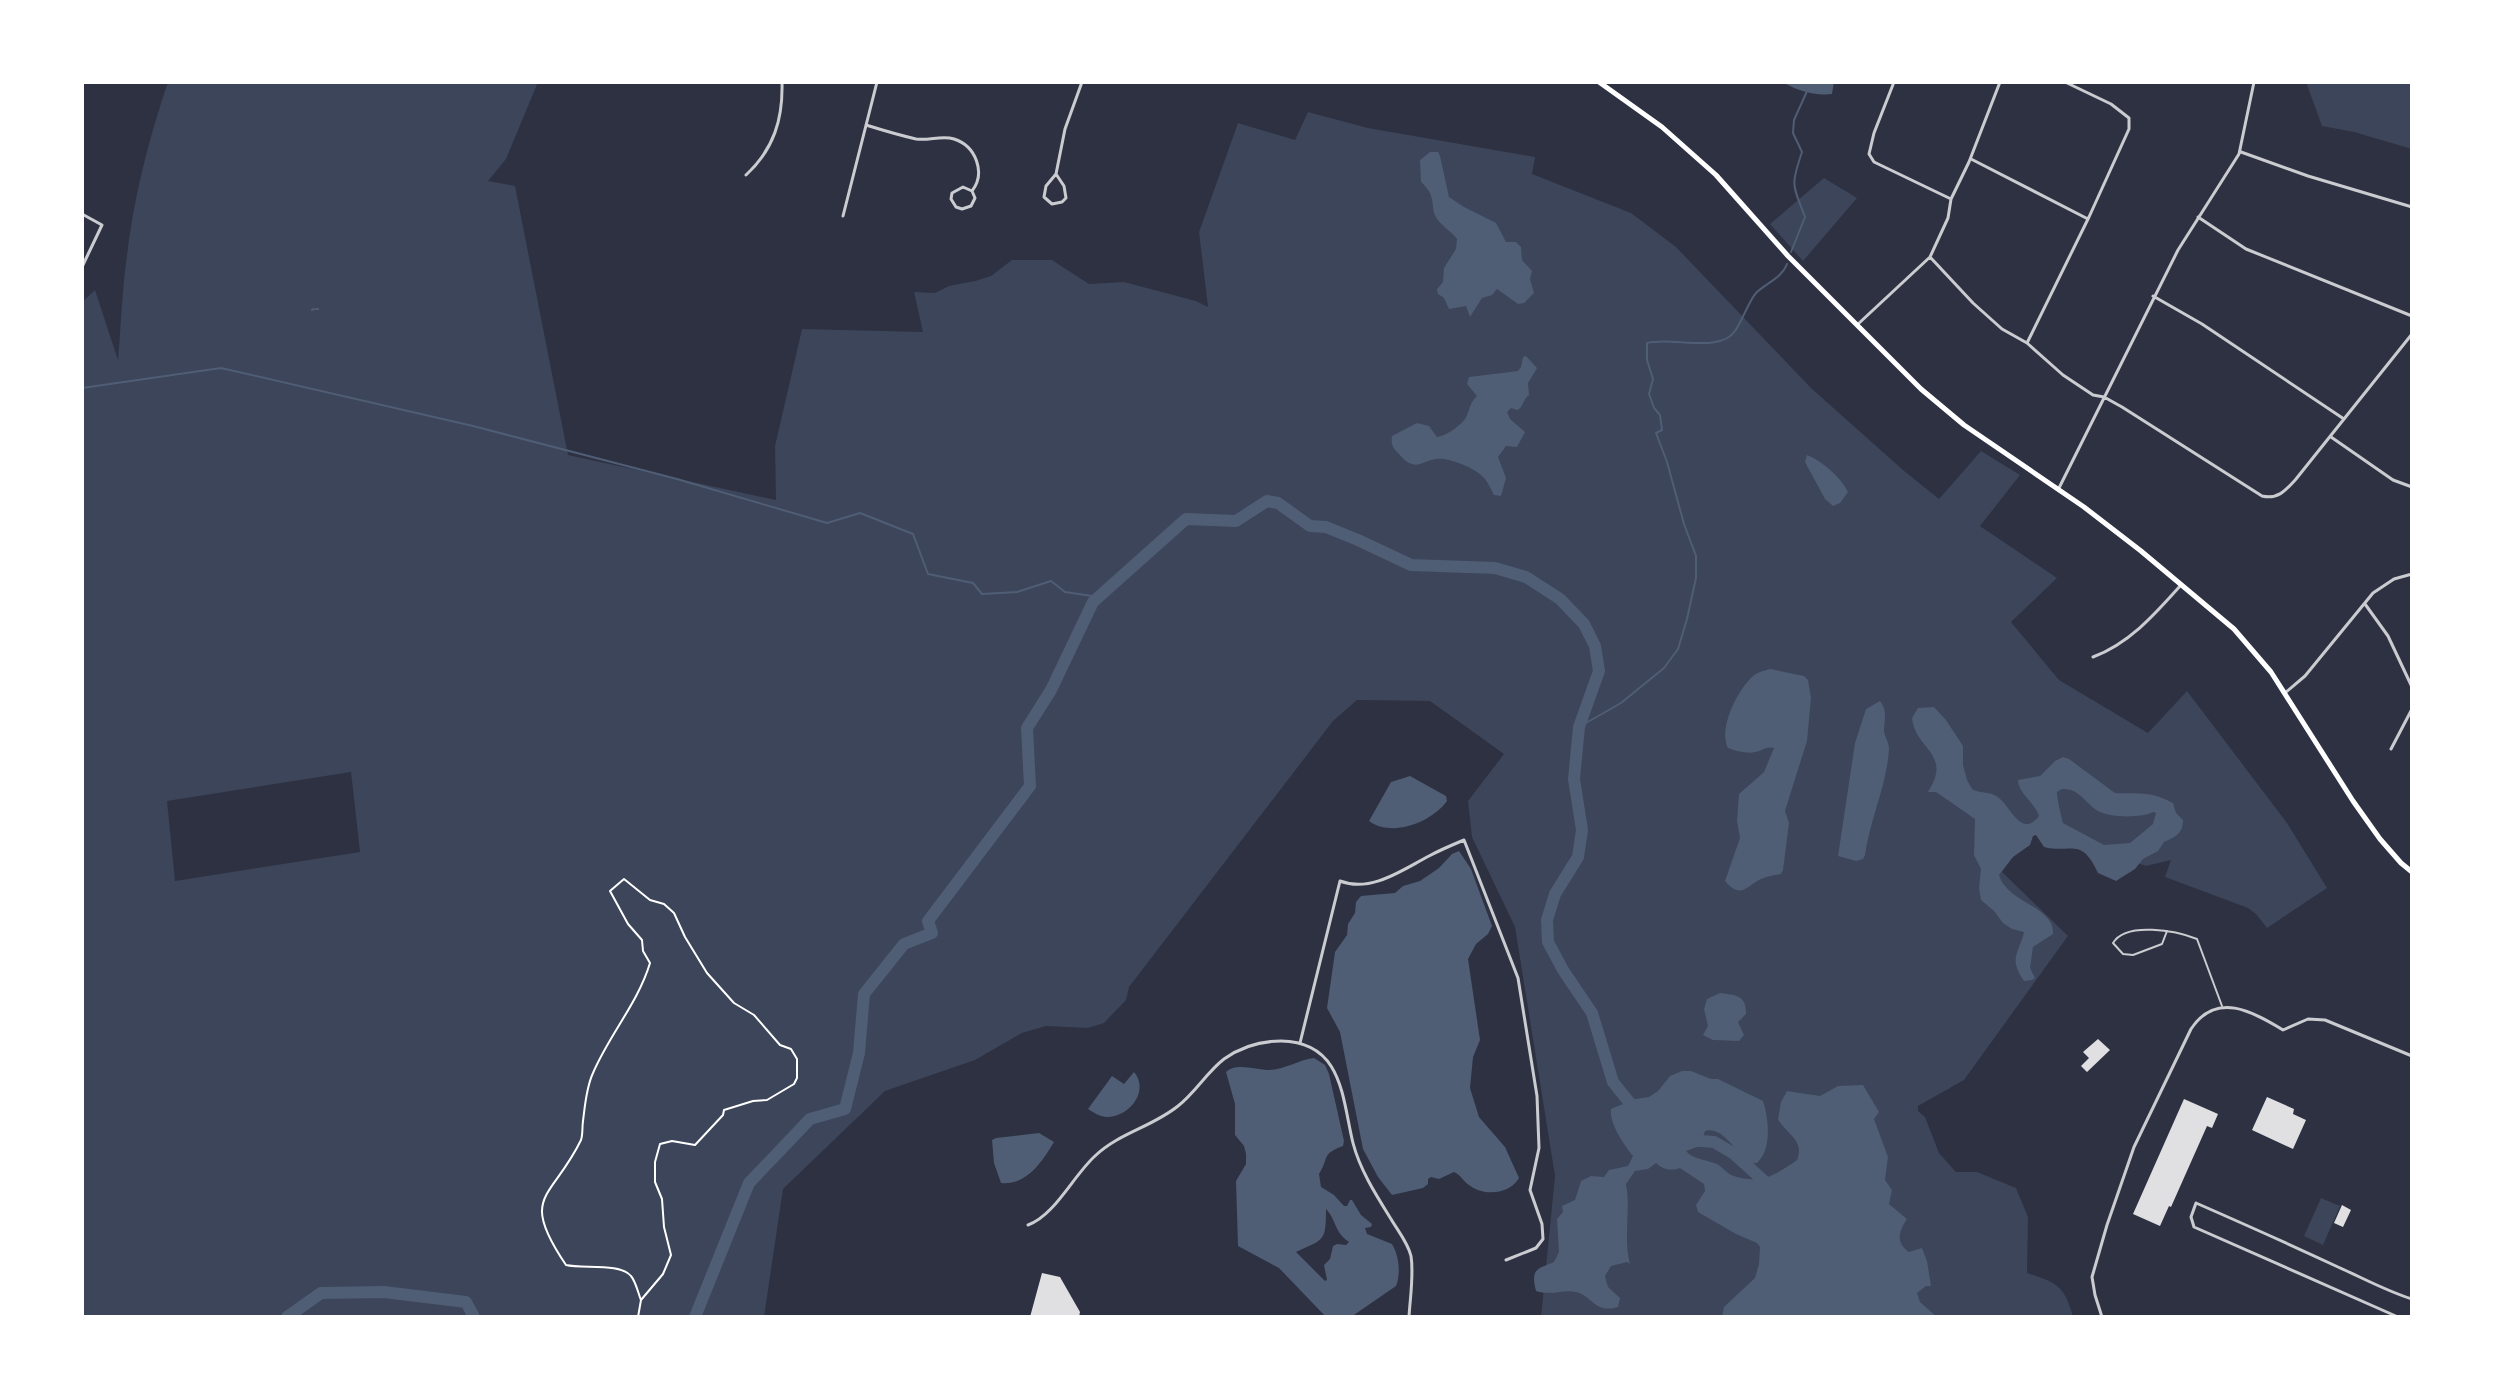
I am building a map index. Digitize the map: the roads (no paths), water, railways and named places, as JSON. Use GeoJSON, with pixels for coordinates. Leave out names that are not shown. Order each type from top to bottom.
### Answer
{"type":"FeatureCollection","features":[{"type":"Feature","properties":{"kind":"main road"},"geometry":{"type":"LineString","coordinates":[[1599,82],[1662,127],[1716,175],[1788,256],[1921,389],[1964,425],[2141,551],[2234,629],[2271,672],[2362,814],[2394,855],[2412,872]]}},
{"type":"Feature","properties":{"kind":"street"},"geometry":{"type":"LineString","coordinates":[[746,175],[761,161],[773,141],[782,110],[782,82]]}},
{"type":"Feature","properties":{"kind":"street"},"geometry":{"type":"LineString","coordinates":[[843,216],[877,82]]}},
{"type":"Feature","properties":{"kind":"street"},"geometry":{"type":"LineString","coordinates":[[1056,174],[1066,192],[1062,202],[1052,204],[1044,197],[1044,192],[1056,174],[1065,129],[1082,82]]}},
{"type":"Feature","properties":{"kind":"street"},"geometry":{"type":"LineString","coordinates":[[1894,82],[1869,154],[1874,162],[1951,199]]}},
{"type":"Feature","properties":{"kind":"street"},"geometry":{"type":"LineString","coordinates":[[1857,325],[1930,257],[2000,82]]}},
{"type":"Feature","properties":{"kind":"street"},"geometry":{"type":"LineString","coordinates":[[2027,343],[2129,129],[2129,118],[2111,104],[2065,82]]}},
{"type":"Feature","properties":{"kind":"street"},"geometry":{"type":"LineString","coordinates":[[2058,490],[2153,296],[2240,151],[2254,82]]}},
{"type":"Feature","properties":{"kind":"street"},"geometry":{"type":"LineString","coordinates":[[866,125],[918,139],[956,139],[969,149],[977,161],[979,177],[972,191],[975,198],[971,206],[956,207],[951,199],[952,193],[963,187],[972,191]]}},
{"type":"Feature","properties":{"kind":"street"},"geometry":{"type":"LineString","coordinates":[[2240,151],[2308,176],[2412,207]]}},
{"type":"Feature","properties":{"kind":"street"},"geometry":{"type":"LineString","coordinates":[[1970,159],[2088,219]]}},
{"type":"Feature","properties":{"kind":"street"},"geometry":{"type":"LineString","coordinates":[[82,214],[102,225],[82,267]]}},
{"type":"Feature","properties":{"kind":"street"},"geometry":{"type":"LineString","coordinates":[[2198,217],[2246,249],[2412,316]]}},
{"type":"Feature","properties":{"kind":"street"},"geometry":{"type":"LineString","coordinates":[[1930,257],[2002,329],[2027,343],[2063,375],[2268,497],[2276,497],[2287,489],[2412,334]]}},
{"type":"Feature","properties":{"kind":"street"},"geometry":{"type":"LineString","coordinates":[[2153,296],[2202,324],[2344,419]]}},
{"type":"Feature","properties":{"kind":"street"},"geometry":{"type":"LineString","coordinates":[[2330,437],[2393,480],[2412,487]]}},
{"type":"Feature","properties":{"kind":"street"},"geometry":{"type":"LineString","coordinates":[[2285,693],[2305,676],[2373,593],[2394,579],[2412,574]]}},
{"type":"Feature","properties":{"kind":"street"},"geometry":{"type":"LineString","coordinates":[[2093,657],[2110,650],[2137,631],[2181,585]]}},
{"type":"Feature","properties":{"kind":"street"},"geometry":{"type":"LineString","coordinates":[[2365,604],[2388,636],[2412,687]]}},
{"type":"Feature","properties":{"kind":"street"},"geometry":{"type":"LineString","coordinates":[[2391,749],[2412,709]]}},
{"type":"Feature","properties":{"kind":"street"},"geometry":{"type":"LineString","coordinates":[[1300,1043],[1340,881],[1350,884],[1388,878],[1464,840],[1518,978],[1537,1096],[1539,1148],[1530,1190],[1542,1224],[1543,1239],[1536,1248],[1506,1260]]}},
{"type":"Feature","properties":{"kind":"street"},"geometry":{"type":"LineString","coordinates":[[2102,1317],[2092,1277],[2107,1225],[2134,1147],[2191,1029],[2205,1014],[2222,1007],[2240,1009],[2283,1030],[2308,1019],[2325,1020],[2412,1056]]}},
{"type":"Feature","properties":{"kind":"street"},"geometry":{"type":"LineString","coordinates":[[1028,1225],[1045,1214],[1097,1154],[1118,1138],[1177,1107],[1215,1067],[1231,1055],[1263,1043],[1300,1043],[1318,1052],[1331,1064],[1341,1086],[1355,1151],[1368,1180],[1407,1246],[1411,1262],[1409,1317]]}},
{"type":"Feature","properties":{"kind":"street"},"geometry":{"type":"LineString","coordinates":[[2398,1317],[2194,1227],[2191,1217],[2196,1203],[2262,1231],[2363,1281],[2412,1299]]}},
{"type":"Feature","properties":{"kind":"lane"},"geometry":{"type":"LineString","coordinates":[[2167,931],[2162,944],[2133,955],[2123,954],[2113,943],[2124,933],[2153,930],[2167,931],[2181,933],[2197,939],[2222,1007]]}},
{"type":"Feature","properties":{"kind":"waterway"},"geometry":{"type":"LineString","coordinates":[[1791,252],[1805,217],[1794,186],[1802,152],[1793,133],[1794,120],[1808,89]]}},
{"type":"Feature","properties":{"kind":"waterway"},"geometry":{"type":"LineString","coordinates":[[1579,727],[1621,703],[1664,668],[1678,649],[1696,578],[1696,556],[1656,433],[1662,430],[1660,415],[1649,394],[1653,379],[1647,360],[1647,343],[1707,343],[1728,338],[1756,293],[1778,277],[1787,264]]}},
{"type":"Feature","properties":{"kind":"waterway"},"geometry":{"type":"LineString","coordinates":[[82,388],[221,368],[473,426],[677,479],[827,523],[860,513],[913,534],[928,574],[973,583],[982,594],[1017,592],[1051,581],[1065,592],[1099,597]]}},
{"type":"Feature","properties":{"kind":"waterway"},"geometry":{"type":"LineString","coordinates":[[695,1317],[749,1183],[810,1119],[845,1109],[859,1053],[864,994],[904,944],[932,933],[928,921],[1030,786],[1027,728],[1051,690],[1093,602],[1186,519],[1236,521],[1267,501],[1278,503],[1310,526],[1326,527],[1411,565],[1495,568],[1526,577],[1560,599],[1584,624],[1595,646],[1599,671],[1579,727],[1574,779],[1582,830],[1578,857],[1555,894],[1547,920],[1548,942],[1592,1013],[1613,1082],[1637,1112]]}},
{"type":"Feature","properties":{"kind":"waterway"},"geometry":{"type":"LineString","coordinates":[[1686,1140],[1714,1142],[1733,1153],[1774,1190]]}},
{"type":"Feature","properties":{"kind":"waterway"},"geometry":{"type":"LineString","coordinates":[[287,1317],[321,1293],[384,1292],[466,1302],[474,1317]]}}]}
